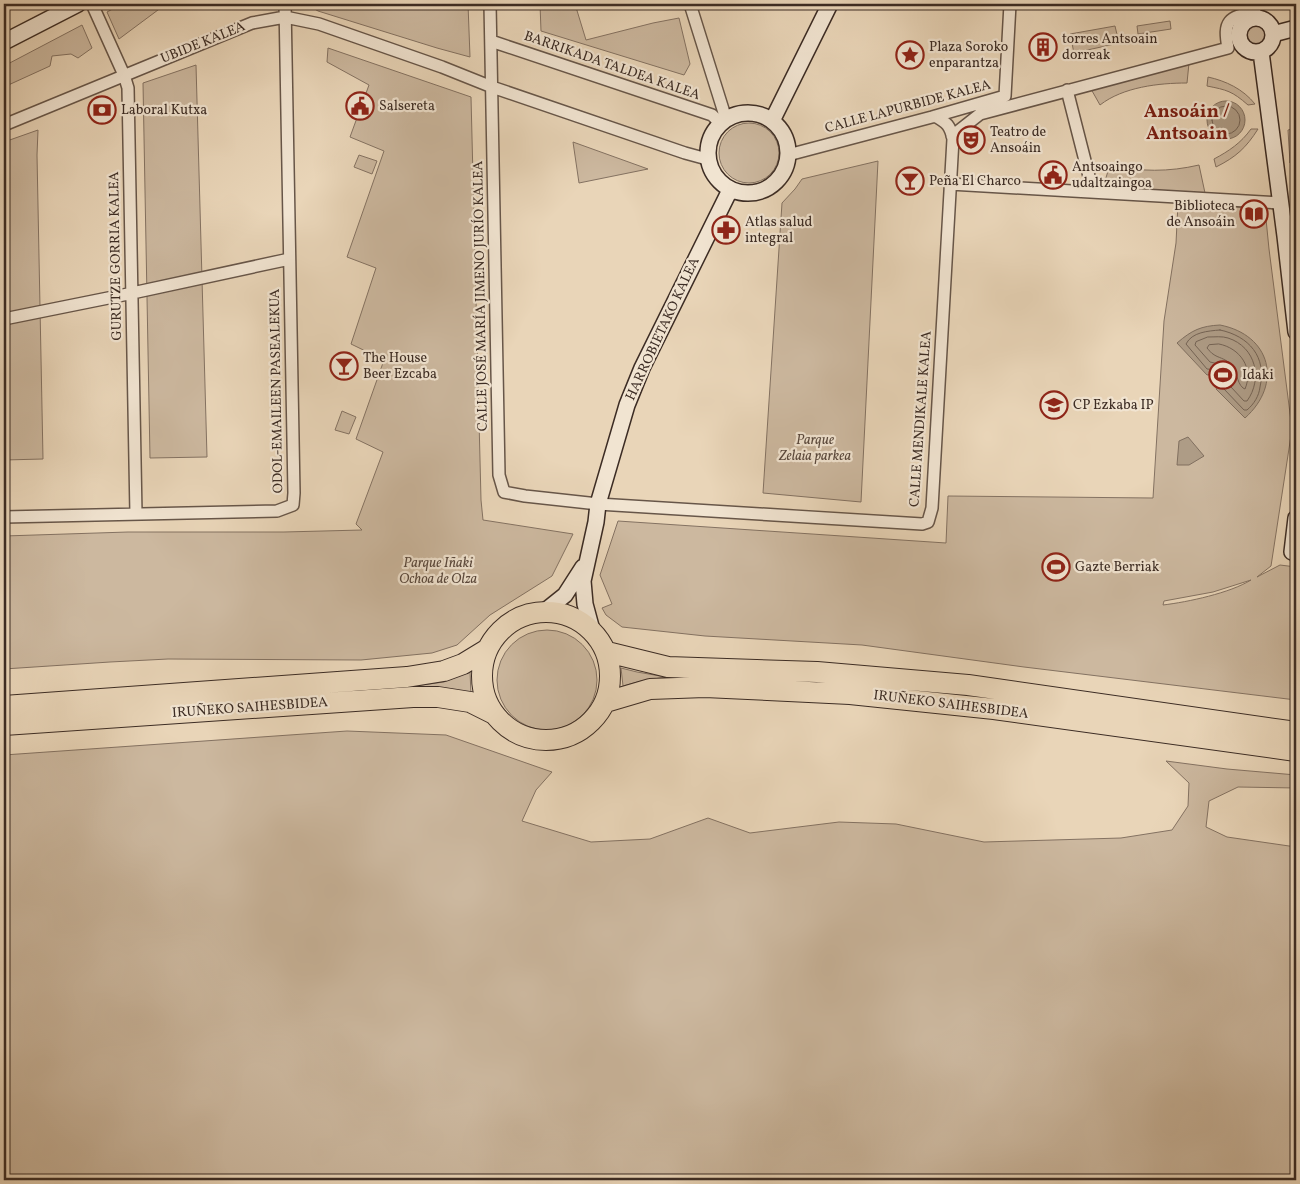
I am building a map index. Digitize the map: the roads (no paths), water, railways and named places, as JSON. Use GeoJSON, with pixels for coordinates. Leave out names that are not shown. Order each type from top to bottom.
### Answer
{"type":"FeatureCollection","features":[{"type":"Feature","properties":{"kind":"highway"},"geometry":{"type":"LineString","coordinates":[[545,611],[562,613],[578,620],[592,630],[607,652],[611,669],[610,686],[606,702],[596,718],[581,731],[563,739],[544,741],[524,737],[507,728],[494,714],[484,694],[481,672],[486,650],[496,635],[510,622],[527,614],[545,611]]}},
{"type":"Feature","properties":{"kind":"highway","name":"IRUÑEKO SAIHESBIDEA"},"geometry":{"type":"LineString","coordinates":[[4,706],[406,677],[444,671],[463,664],[486,650]]}},
{"type":"Feature","properties":{"kind":"highway","name":"IRUÑEKO SAIHESBIDEA"},"geometry":{"type":"LineString","coordinates":[[607,652],[668,667],[817,672],[968,686],[1296,732]]}},
{"type":"Feature","properties":{"kind":"highway","name":"IRUÑEKO SAIHESBIDEA"},"geometry":{"type":"LineString","coordinates":[[606,702],[650,689],[704,686],[850,694],[994,709],[1296,751]]}},
{"type":"Feature","properties":{"kind":"highway","name":"IRUÑEKO SAIHESBIDEA"},"geometry":{"type":"LineString","coordinates":[[4,725],[413,697],[438,697],[470,702],[494,714]]}},
{"type":"Feature","properties":{"kind":"main road"},"geometry":{"type":"LineString","coordinates":[[4,42],[78,4]]}},
{"type":"Feature","properties":{"kind":"main road"},"geometry":{"type":"LineString","coordinates":[[772,121],[830,4]]}},
{"type":"Feature","properties":{"kind":"main road"},"geometry":{"type":"LineString","coordinates":[[1254,11],[1270,26],[1273,34],[1272,42],[1267,48],[1261,52],[1252,52],[1240,42],[1238,34],[1241,26],[1254,11]]}},
{"type":"Feature","properties":{"kind":"main road"},"geometry":{"type":"LineString","coordinates":[[1273,34],[1296,28]]}},
{"type":"Feature","properties":{"kind":"main road"},"geometry":{"type":"LineString","coordinates":[[1261,52],[1281,203],[1291,235],[1296,332]]}},
{"type":"Feature","properties":{"kind":"main road"},"geometry":{"type":"LineString","coordinates":[[749,113],[761,115],[772,121],[781,130],[787,142],[788,155],[785,168],[778,180],[768,188],[756,193],[730,190],[719,182],[712,172],[707,159],[708,146],[712,134],[723,121],[738,114],[749,113]]}},
{"type":"Feature","properties":{"kind":"main road","name":"HARROBIETAKO KALEA"},"geometry":{"type":"LineString","coordinates":[[592,630],[585,604],[583,581],[598,504],[627,405],[642,368],[730,190]]}},
{"type":"Feature","properties":{"kind":"main road"},"geometry":{"type":"LineString","coordinates":[[1294,553],[1296,518]]}},
{"type":"Feature","properties":{"kind":"main road","name":"HARROBIETAKO KALEA"},"geometry":{"type":"LineString","coordinates":[[545,611],[565,594],[575,582],[587,560]]}},
{"type":"Feature","properties":{"kind":"street","name":"GURUTZE GORRIA KALEA"},"geometry":{"type":"LineString","coordinates":[[92,4],[128,88],[136,514]]}},
{"type":"Feature","properties":{"kind":"street"},"geometry":{"type":"LineString","coordinates":[[285,4],[285,17]]}},
{"type":"Feature","properties":{"kind":"street","name":"CALLE JOSÉ MARÍA JIMENO JURÍO KALEA"},"geometry":{"type":"LineString","coordinates":[[490,4],[499,475],[504,492],[598,504]]}},
{"type":"Feature","properties":{"kind":"street"},"geometry":{"type":"LineString","coordinates":[[690,4],[723,121]]}},
{"type":"Feature","properties":{"kind":"street","name":"CALLE LAPURBIDE KALEA"},"geometry":{"type":"LineString","coordinates":[[788,155],[1005,96],[1010,4]]}},
{"type":"Feature","properties":{"kind":"street"},"geometry":{"type":"LineString","coordinates":[[952,136],[980,114],[1228,48],[1225,35],[1231,19],[1254,11]]}},
{"type":"Feature","properties":{"kind":"street","name":"UBIDE KALEA"},"geometry":{"type":"LineString","coordinates":[[4,125],[252,23],[285,17],[319,24],[442,67],[492,87]]}},
{"type":"Feature","properties":{"kind":"street","name":"ODOL-EMAILEEN PASEALEKUA"},"geometry":{"type":"LineString","coordinates":[[4,517],[277,511],[293,505],[285,17]]}},
{"type":"Feature","properties":{"kind":"street","name":"BARRIKADA TALDEA KALEA"},"geometry":{"type":"LineString","coordinates":[[491,41],[712,115],[723,121]]}},
{"type":"Feature","properties":{"kind":"street"},"geometry":{"type":"LineString","coordinates":[[492,87],[707,159]]}},
{"type":"Feature","properties":{"kind":"street"},"geometry":{"type":"LineString","coordinates":[[1067,90],[1093,192]]}},
{"type":"Feature","properties":{"kind":"street"},"geometry":{"type":"LineString","coordinates":[[935,116],[948,124],[952,136]]}},
{"type":"Feature","properties":{"kind":"street","name":"CALLE MENDIKALE KALEA"},"geometry":{"type":"LineString","coordinates":[[598,504],[922,524],[928,522],[932,508],[952,136]]}},
{"type":"Feature","properties":{"kind":"street"},"geometry":{"type":"LineString","coordinates":[[950,184],[1281,203]]}},
{"type":"Feature","properties":{"kind":"street"},"geometry":{"type":"LineString","coordinates":[[4,319],[285,260]]}},
{"type":"Feature","properties":{"kind":"water"},"geometry":{"type":"Polygon","coordinates":[[[1226,101],[1239,107],[1245,120],[1239,133],[1226,139],[1213,133],[1207,120],[1213,107],[1226,101]]]}},
{"type":"Feature","properties":{"kind":"water"},"geometry":{"type":"Polygon","coordinates":[[[1220,325],[1237,330],[1251,339],[1260,350],[1266,362],[1267,376],[1264,391],[1257,405],[1245,418],[1216,389],[1219,384],[1218,377],[1213,374],[1207,375],[1177,343],[1197,330],[1207,326],[1220,325]]]}},
{"type":"Feature","properties":{"kind":"water"},"geometry":{"type":"Polygon","coordinates":[[[1188,437],[1204,456],[1189,465],[1177,465],[1179,441],[1188,437]]]}},
{"type":"Feature","properties":{"kind":"place","name":"torres Antsoain dorreak"},"geometry":{"type":"Point","coordinates":[1043,47]}},
{"type":"Feature","properties":{"kind":"place","name":"Plaza Soroko enparantza"},"geometry":{"type":"Point","coordinates":[910,55]}},
{"type":"Feature","properties":{"kind":"place","name":"Salsereta"},"geometry":{"type":"Point","coordinates":[360,106]}},
{"type":"Feature","properties":{"kind":"place","name":"Laboral Kutxa"},"geometry":{"type":"Point","coordinates":[102,110]}},
{"type":"Feature","properties":{"kind":"place","name":"Teatro de Ansoáin"},"geometry":{"type":"Point","coordinates":[971,140]}},
{"type":"Feature","properties":{"kind":"place","name":"Antsoaingo udaltzaingoa"},"geometry":{"type":"Point","coordinates":[1053,175]}},
{"type":"Feature","properties":{"kind":"place","name":"Peña El Charco"},"geometry":{"type":"Point","coordinates":[910,181]}},
{"type":"Feature","properties":{"kind":"place","name":"Biblioteca de Ansoáin"},"geometry":{"type":"Point","coordinates":[1254,214]}},
{"type":"Feature","properties":{"kind":"place","name":"Atlas salud integral"},"geometry":{"type":"Point","coordinates":[726,230]}},
{"type":"Feature","properties":{"kind":"place","name":"The House Beer Ezcaba"},"geometry":{"type":"Point","coordinates":[344,366]}},
{"type":"Feature","properties":{"kind":"place","name":"Idaki"},"geometry":{"type":"Point","coordinates":[1223,375]}},
{"type":"Feature","properties":{"kind":"place","name":"CP Ezkaba IP"},"geometry":{"type":"Point","coordinates":[1054,405]}},
{"type":"Feature","properties":{"kind":"place","name":"Gazte Berriak"},"geometry":{"type":"Point","coordinates":[1056,567]}},
{"type":"Feature","properties":{"kind":"district","name":"Ansoáin / Antsoain"},"geometry":{"type":"Point","coordinates":[1187,123]}},
{"type":"Feature","properties":{"kind":"park label","name":"Parque Zelaia parkea"},"geometry":{"type":"Point","coordinates":[815,448]}},
{"type":"Feature","properties":{"kind":"park label","name":"Parque Iñaki Ochoa de Olza"},"geometry":{"type":"Point","coordinates":[438,572]}}]}
